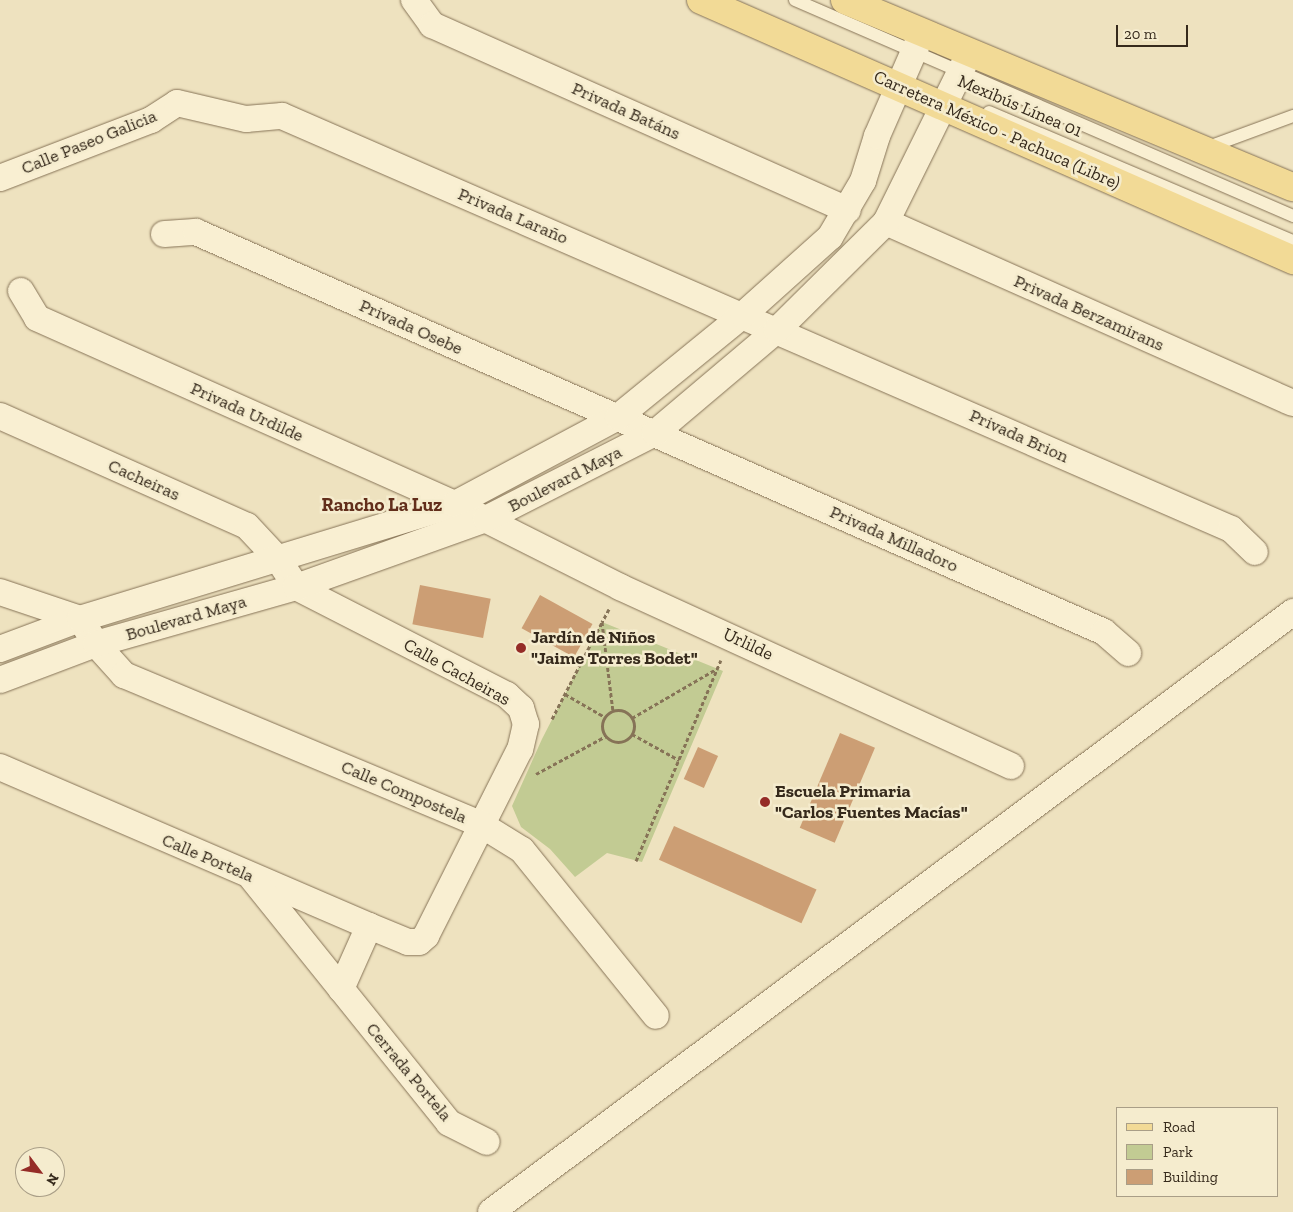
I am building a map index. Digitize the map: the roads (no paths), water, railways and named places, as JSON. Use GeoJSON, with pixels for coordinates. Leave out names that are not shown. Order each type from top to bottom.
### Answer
{"type":"FeatureCollection","features":[{"type":"Feature","properties":{"kind":"main road","name":"Carretera México - Pachuca (Libre)"},"geometry":{"type":"LineString","coordinates":[[701,0],[909,61],[956,82],[1293,260]]}},
{"type":"Feature","properties":{"kind":"main road","name":"Carretera México - Pachuca (Libre)"},"geometry":{"type":"LineString","coordinates":[[845,0],[909,61],[956,82],[1204,149],[1293,187]]}},
{"type":"Feature","properties":{"kind":"street","name":"Privada Batáns"},"geometry":{"type":"LineString","coordinates":[[414,0],[432,25],[848,210]]}},
{"type":"Feature","properties":{"kind":"street","name":"Boulevard Maya"},"geometry":{"type":"LineString","coordinates":[[0,649],[80,619],[455,504],[618,418],[742,315],[830,237],[848,210],[863,181],[909,61]]}},
{"type":"Feature","properties":{"kind":"street","name":"Boulevard Maya"},"geometry":{"type":"LineString","coordinates":[[0,680],[96,644],[296,587],[486,519],[656,433],[777,330],[886,222],[900,190],[956,82]]}},
{"type":"Feature","properties":{"kind":"street","name":"Privada Laraño"},"geometry":{"type":"LineString","coordinates":[[177,103],[246,119],[282,116],[777,330]]}},
{"type":"Feature","properties":{"kind":"street","name":"Calle Paseo Galicia"},"geometry":{"type":"LineString","coordinates":[[0,178],[151,120],[177,103]]}},
{"type":"Feature","properties":{"kind":"street","name":"Privada Berzamirans"},"geometry":{"type":"LineString","coordinates":[[886,222],[1293,403]]}},
{"type":"Feature","properties":{"kind":"street","name":"Privada Osebe"},"geometry":{"type":"LineString","coordinates":[[164,234],[196,232],[656,433]]}},
{"type":"Feature","properties":{"kind":"street","name":"Privada Urdilde"},"geometry":{"type":"LineString","coordinates":[[21,291],[37,318],[486,519]]}},
{"type":"Feature","properties":{"kind":"street","name":"Privada Brion"},"geometry":{"type":"LineString","coordinates":[[777,330],[1231,529],[1255,552]]}},
{"type":"Feature","properties":{"kind":"street","name":"Cacheiras"},"geometry":{"type":"LineString","coordinates":[[0,416],[247,526],[278,559]]}},
{"type":"Feature","properties":{"kind":"street","name":"Privada Milladoro"},"geometry":{"type":"LineString","coordinates":[[656,433],[1104,632],[1128,653]]}},
{"type":"Feature","properties":{"kind":"street","name":"Urlilde"},"geometry":{"type":"LineString","coordinates":[[486,519],[620,586],[1011,766]]}},
{"type":"Feature","properties":{"kind":"street"},"geometry":{"type":"LineString","coordinates":[[278,559],[296,587]]}},
{"type":"Feature","properties":{"kind":"street","name":"Calle Cacheiras"},"geometry":{"type":"LineString","coordinates":[[296,587],[507,695],[521,708],[526,724],[520,748],[480,824],[426,936],[418,942]]}},
{"type":"Feature","properties":{"kind":"street"},"geometry":{"type":"LineString","coordinates":[[0,592],[80,619]]}},
{"type":"Feature","properties":{"kind":"street"},"geometry":{"type":"LineString","coordinates":[[490,1212],[519,1204],[1293,612]]}},
{"type":"Feature","properties":{"kind":"street","name":"Calle Compostela"},"geometry":{"type":"LineString","coordinates":[[80,619],[96,644],[124,676],[480,824],[522,850],[656,1016]]}},
{"type":"Feature","properties":{"kind":"street","name":"Calle Portela"},"geometry":{"type":"LineString","coordinates":[[0,767],[369,926],[408,942],[418,942]]}},
{"type":"Feature","properties":{"kind":"street","name":"Cerrada Portela"},"geometry":{"type":"LineString","coordinates":[[250,876],[450,1123],[487,1142]]}},
{"type":"Feature","properties":{"kind":"street"},"geometry":{"type":"LineString","coordinates":[[341,989],[369,926]]}},
{"type":"Feature","properties":{"kind":"lane"},"geometry":{"type":"LineString","coordinates":[[735,0],[909,61]]}},
{"type":"Feature","properties":{"kind":"lane"},"geometry":{"type":"LineString","coordinates":[[795,0],[909,61]]}},
{"type":"Feature","properties":{"kind":"lane","name":"Mexibús Línea 01"},"geometry":{"type":"LineString","coordinates":[[956,82],[1293,216]]}},
{"type":"Feature","properties":{"kind":"lane","name":"Mexibús Línea 01"},"geometry":{"type":"LineString","coordinates":[[956,82],[1293,241]]}},
{"type":"Feature","properties":{"kind":"lane"},"geometry":{"type":"LineString","coordinates":[[1204,149],[1293,116]]}},
{"type":"Feature","properties":{"kind":"place","name":"Jardín de Niños \"Jaime Torres Bodet\""},"geometry":{"type":"Point","coordinates":[521,648]}},
{"type":"Feature","properties":{"kind":"place","name":"Escuela Primaria \"Carlos Fuentes Macías\""},"geometry":{"type":"Point","coordinates":[765,802]}},
{"type":"Feature","properties":{"kind":"district","name":"Rancho La Luz"},"geometry":{"type":"Point","coordinates":[382,505]}}]}
